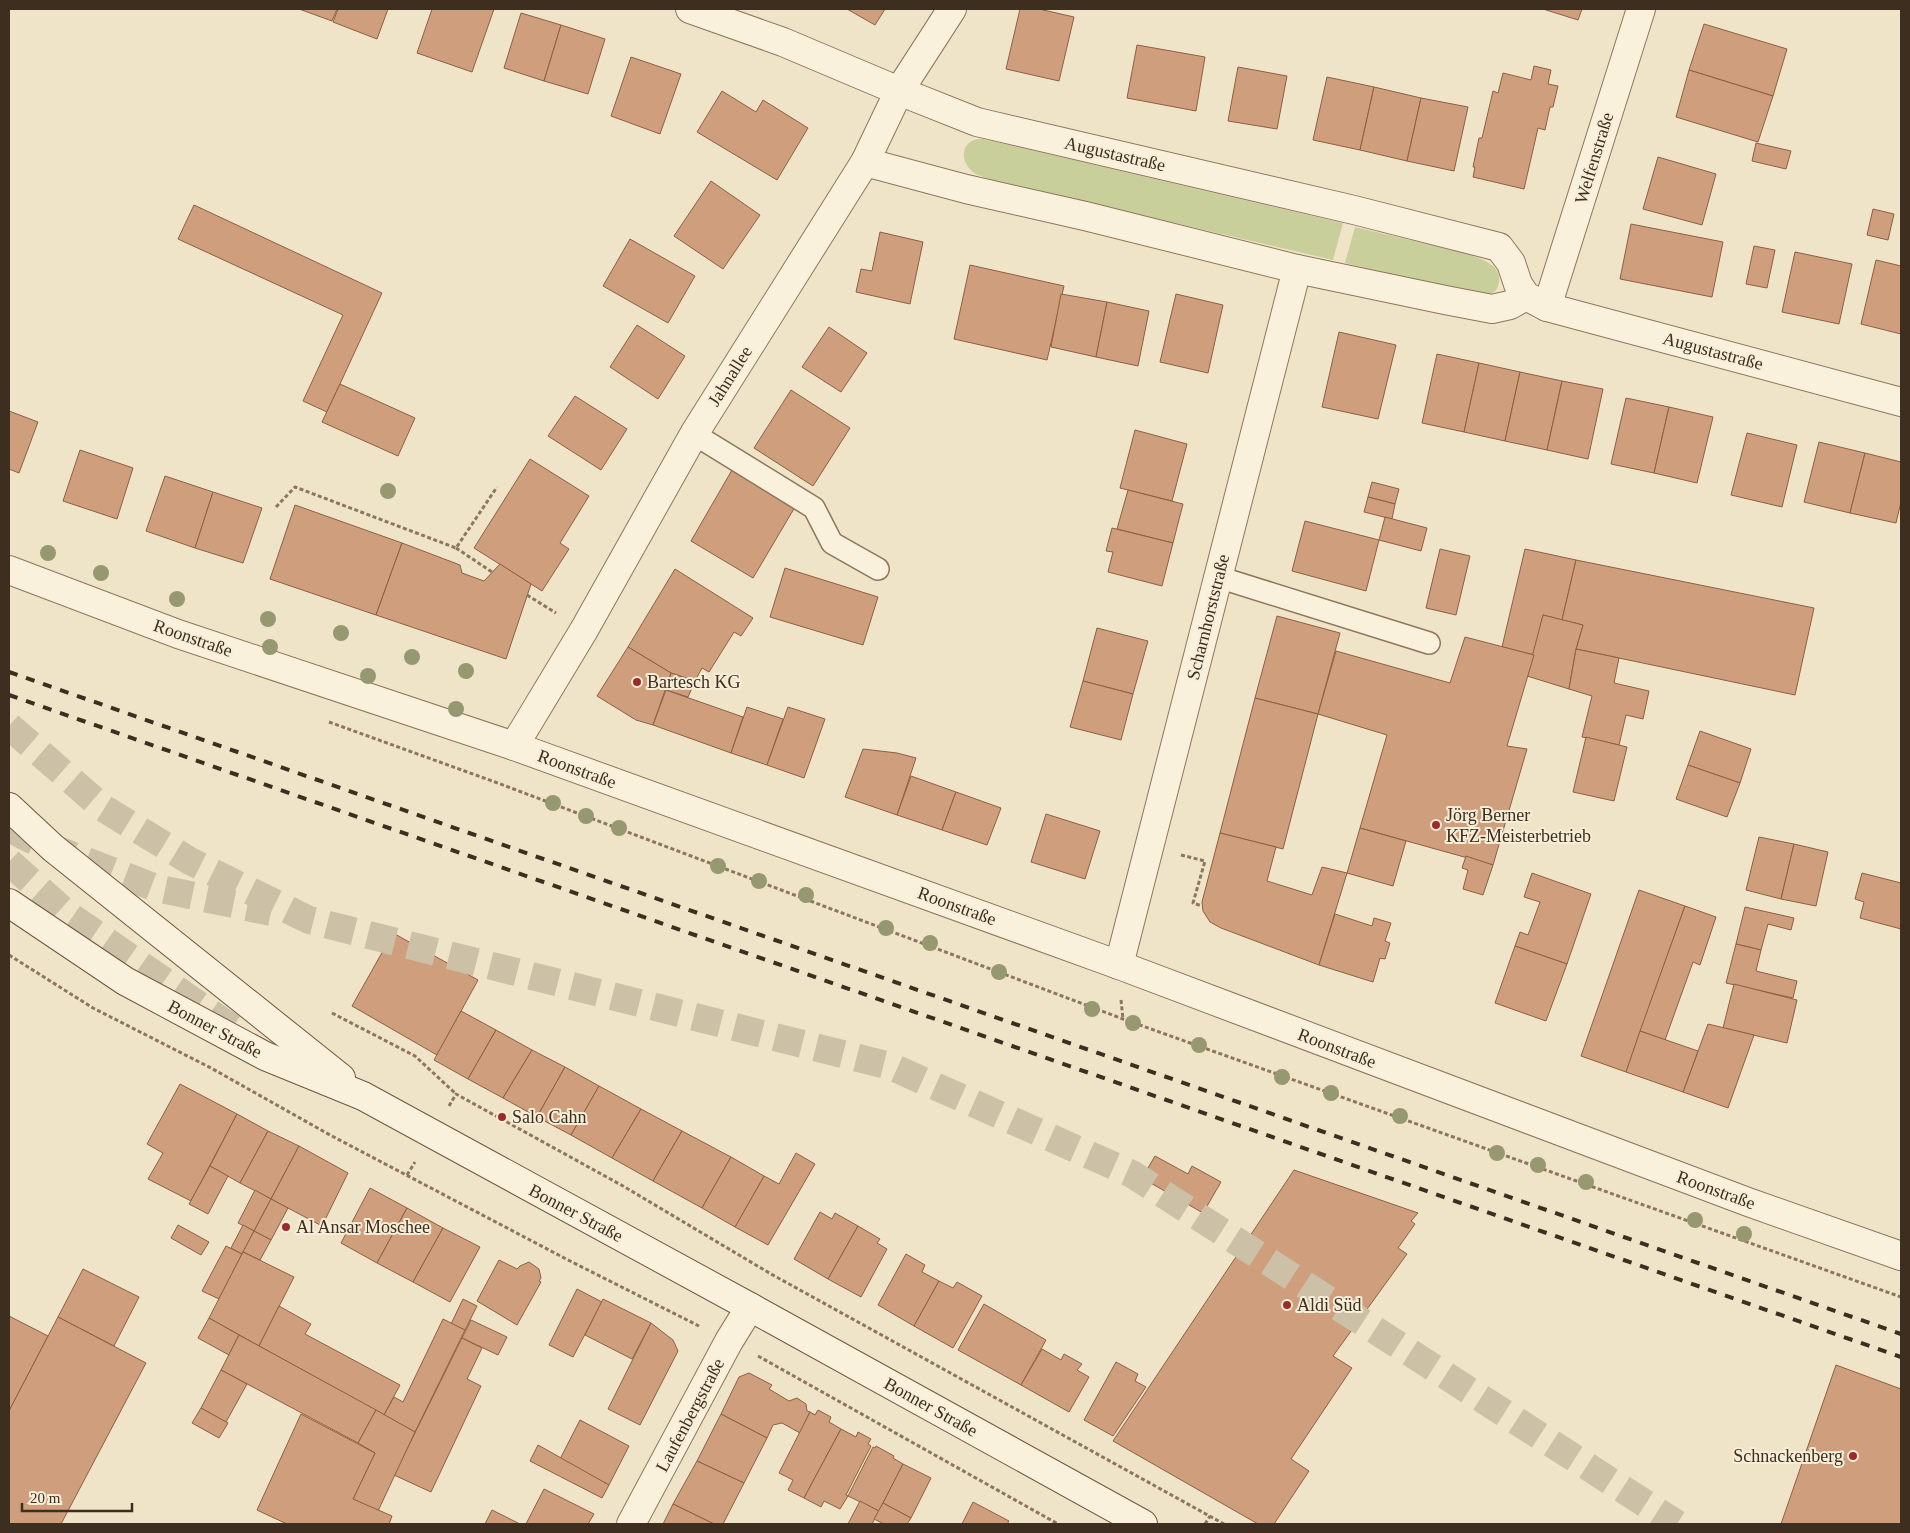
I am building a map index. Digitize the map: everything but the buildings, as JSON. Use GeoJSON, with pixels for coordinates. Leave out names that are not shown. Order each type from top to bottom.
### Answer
{"type":"FeatureCollection","features":[{"type":"Feature","properties":{"kind":"street","name":"Augustastraße"},"geometry":{"type":"LineString","coordinates":[[690,9],[784,42],[977,122],[1354,210],[1498,247],[1511,263],[1518,284],[1537,302],[1901,402]]}},
{"type":"Feature","properties":{"kind":"street","name":"Jahnallee"},"geometry":{"type":"LineString","coordinates":[[514,746],[584,630],[694,434],[865,162],[899,91],[952,9]]}},
{"type":"Feature","properties":{"kind":"street","name":"Welfenstraße"},"geometry":{"type":"LineString","coordinates":[[1537,302],[1641,9]]}},
{"type":"Feature","properties":{"kind":"street"},"geometry":{"type":"LineString","coordinates":[[865,162],[966,189],[1085,216],[1297,269],[1492,309],[1537,302]]}},
{"type":"Feature","properties":{"kind":"street","name":"Scharnhorststraße"},"geometry":{"type":"LineString","coordinates":[[1119,965],[1297,269]]}},
{"type":"Feature","properties":{"kind":"street","name":"Roonstraße"},"geometry":{"type":"LineString","coordinates":[[9,570],[178,634],[514,746],[1119,965],[1748,1202],[1901,1256]]}},
{"type":"Feature","properties":{"kind":"street"},"geometry":{"type":"LineString","coordinates":[[9,807],[53,848],[363,1096]]}},
{"type":"Feature","properties":{"kind":"street","name":"Bonner Straße"},"geometry":{"type":"LineString","coordinates":[[9,904],[125,981],[265,1056],[363,1096],[1143,1524]]}},
{"type":"Feature","properties":{"kind":"street","name":"Laufenbergstraße"},"geometry":{"type":"LineString","coordinates":[[632,1524],[730,1340],[750,1307]]}},
{"type":"Feature","properties":{"kind":"lane"},"geometry":{"type":"LineString","coordinates":[[694,434],[814,508],[832,543],[878,569]]}},
{"type":"Feature","properties":{"kind":"lane"},"geometry":{"type":"LineString","coordinates":[[1218,577],[1429,644]]}},
{"type":"Feature","properties":{"kind":"path"},"geometry":{"type":"LineString","coordinates":[[276,507],[295,487],[456,548],[492,572]]}},
{"type":"Feature","properties":{"kind":"path"},"geometry":{"type":"LineString","coordinates":[[456,548],[498,487]]}},
{"type":"Feature","properties":{"kind":"path"},"geometry":{"type":"LineString","coordinates":[[326,721],[495,782],[1122,1019],[1901,1297]]}},
{"type":"Feature","properties":{"kind":"path"},"geometry":{"type":"LineString","coordinates":[[1202,868],[1193,903],[1202,906]]}},
{"type":"Feature","properties":{"kind":"path"},"geometry":{"type":"LineString","coordinates":[[9,955],[93,1008],[210,1068],[570,1261],[730,1340],[1058,1524]]}},
{"type":"Feature","properties":{"kind":"path"},"geometry":{"type":"LineString","coordinates":[[332,1013],[415,1056],[456,1094],[623,1186],[771,1274],[1224,1524]]}},
{"type":"Feature","properties":{"kind":"path"},"geometry":{"type":"LineString","coordinates":[[407,1175],[456,1094]]}},
{"type":"Feature","properties":{"kind":"path"},"geometry":{"type":"LineString","coordinates":[[1205,1524],[1210,1516]]}},
{"type":"Feature","properties":{"kind":"green space"},"geometry":{"type":"Polygon","coordinates":[[[984,139],[1343,223],[1333,260],[983,177],[972,172],[966,164],[964,151],[971,142],[984,139]]]}},
{"type":"Feature","properties":{"kind":"green space"},"geometry":{"type":"Polygon","coordinates":[[[1355,227],[1465,253],[1478,258],[1495,268],[1499,279],[1497,289],[1490,294],[1482,296],[1345,263],[1355,227]]]}},
{"type":"Feature","properties":{"kind":"tunnel"},"geometry":{"type":"LineString","coordinates":[[9,726],[103,808],[190,861],[309,920],[890,1066],[1132,1174],[1677,1524]]}},
{"type":"Feature","properties":{"kind":"tunnel"},"geometry":{"type":"LineString","coordinates":[[9,828],[32,840],[156,888],[271,912]]}},
{"type":"Feature","properties":{"kind":"tunnel"},"geometry":{"type":"LineString","coordinates":[[9,862],[67,914],[232,1028]]}},
{"type":"Feature","properties":{"kind":"railway"},"geometry":{"type":"LineString","coordinates":[[9,672],[1901,1334]]}},
{"type":"Feature","properties":{"kind":"railway"},"geometry":{"type":"LineString","coordinates":[[9,695],[1901,1357]]}},
{"type":"Feature","properties":{"kind":"place","name":"Bartesch KG"},"geometry":{"type":"Point","coordinates":[637,682]}},
{"type":"Feature","properties":{"kind":"place","name":"Jörg Berner KFZ-Meisterbetrieb"},"geometry":{"type":"Point","coordinates":[1436,825]}},
{"type":"Feature","properties":{"kind":"place","name":"Salo Cahn"},"geometry":{"type":"Point","coordinates":[502,1117]}},
{"type":"Feature","properties":{"kind":"place","name":"Al Ansar Moschee"},"geometry":{"type":"Point","coordinates":[286,1227]}},
{"type":"Feature","properties":{"kind":"place","name":"Aldi Süd"},"geometry":{"type":"Point","coordinates":[1287,1305]}},
{"type":"Feature","properties":{"kind":"place","name":"Schnackenberg"},"geometry":{"type":"Point","coordinates":[1853,1456]}}]}
